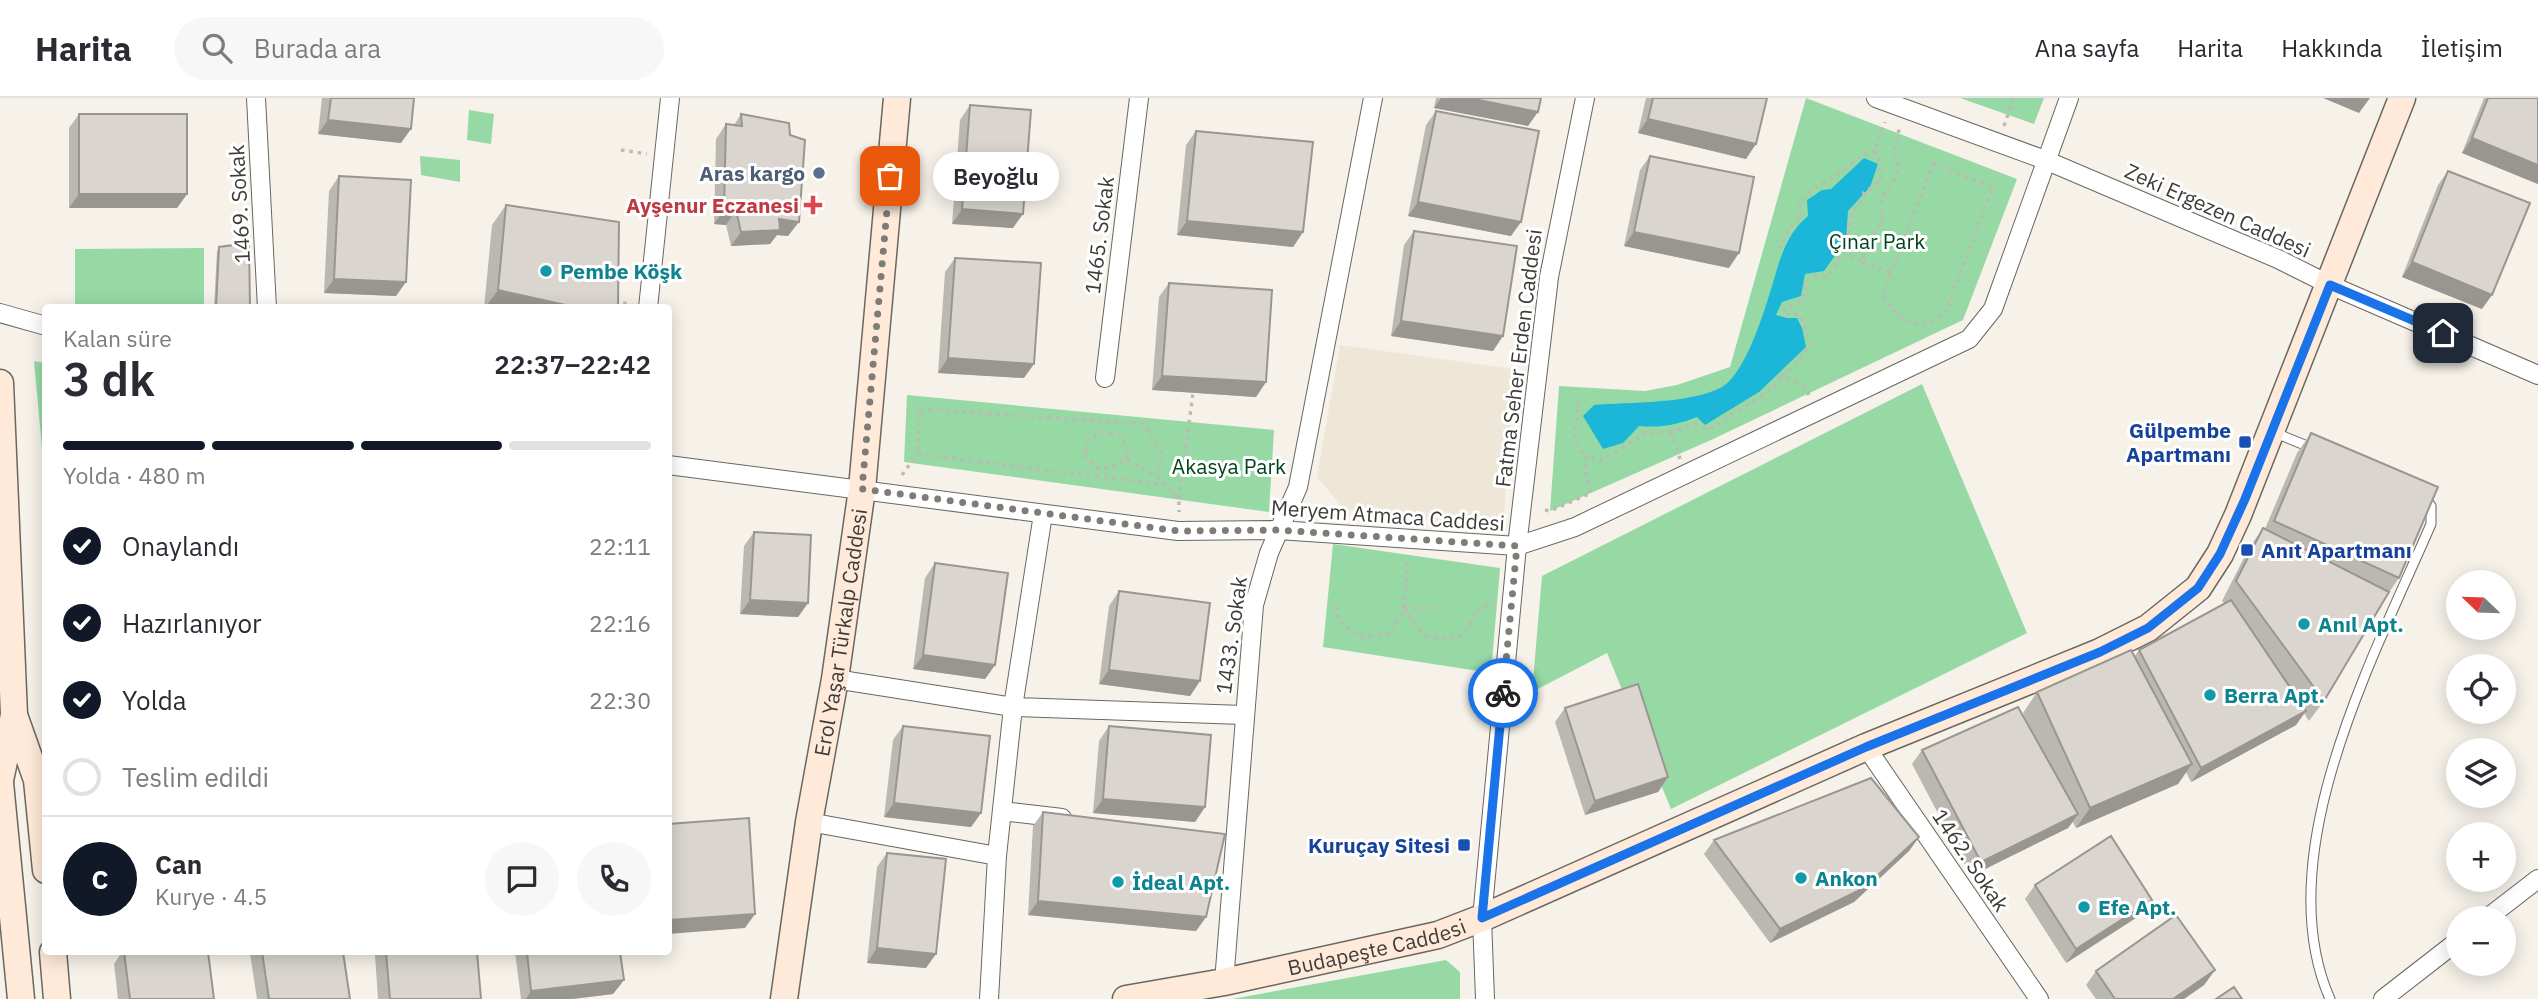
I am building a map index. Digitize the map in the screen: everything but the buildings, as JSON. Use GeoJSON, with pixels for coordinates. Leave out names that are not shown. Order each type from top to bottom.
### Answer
{"type":"FeatureCollection","features":[{"type":"Feature","properties":{"kind":"street","name":"1469. Sokak"},"geometry":{"type":"LineString","coordinates":[[256,98],[267,304]]}},
{"type":"Feature","properties":{"kind":"street"},"geometry":{"type":"LineString","coordinates":[[648,304],[670,98]]}},
{"type":"Feature","properties":{"kind":"street","name":"Erol Yaşar Türkalp Caddesi"},"geometry":{"type":"LineString","coordinates":[[784,999],[862,489],[897,98]]}},
{"type":"Feature","properties":{"kind":"street","name":"1465. Sokak"},"geometry":{"type":"LineString","coordinates":[[1105,378],[1139,98]]}},
{"type":"Feature","properties":{"kind":"street","name":"1433. Sokak"},"geometry":{"type":"LineString","coordinates":[[1224,982],[1229,835],[1254,605],[1278,530],[1298,487],[1373,98]]}},
{"type":"Feature","properties":{"kind":"street","name":"Fatma Seher Erden Caddesi"},"geometry":{"type":"LineString","coordinates":[[1485,999],[1482,918],[1517,546],[1549,277],[1585,98]]}},
{"type":"Feature","properties":{"kind":"street","name":"Meryem Atmaca Caddesi"},"geometry":{"type":"LineString","coordinates":[[672,465],[1178,531],[1278,530],[1517,546],[1575,527],[1969,339],[1993,309],[2069,98]]}},
{"type":"Feature","properties":{"kind":"street","name":"Budapeşte Caddesi"},"geometry":{"type":"LineString","coordinates":[[1126,999],[1224,982],[1438,934],[1482,918],[1866,747],[2100,652],[2148,628],[2198,588],[2220,554],[2272,431],[2402,98]]}},
{"type":"Feature","properties":{"kind":"street","name":"Zeki Ergezen Caddesi"},"geometry":{"type":"LineString","coordinates":[[1892,104],[2045,160],[2538,374]]}},
{"type":"Feature","properties":{"kind":"street"},"geometry":{"type":"LineString","coordinates":[[0,313],[42,325]]}},
{"type":"Feature","properties":{"kind":"street"},"geometry":{"type":"LineString","coordinates":[[0,383],[7,716],[0,782],[21,999]]}},
{"type":"Feature","properties":{"kind":"street"},"geometry":{"type":"LineString","coordinates":[[989,999],[997,856],[1013,707],[1043,514]]}},
{"type":"Feature","properties":{"kind":"street"},"geometry":{"type":"LineString","coordinates":[[835,679],[1013,707],[1243,715]]}},
{"type":"Feature","properties":{"kind":"street"},"geometry":{"type":"LineString","coordinates":[[7,716],[37,780],[42,830]]}},
{"type":"Feature","properties":{"kind":"street","name":"1462. Sokak"},"geometry":{"type":"LineString","coordinates":[[1866,747],[2039,999]]}},
{"type":"Feature","properties":{"kind":"street"},"geometry":{"type":"LineString","coordinates":[[1002,811],[1085,820]]}},
{"type":"Feature","properties":{"kind":"street"},"geometry":{"type":"LineString","coordinates":[[809,822],[997,856]]}},
{"type":"Feature","properties":{"kind":"street"},"geometry":{"type":"LineString","coordinates":[[2503,906],[2538,879]]}},
{"type":"Feature","properties":{"kind":"street"},"geometry":{"type":"LineString","coordinates":[[2383,999],[2446,950]]}},
{"type":"Feature","properties":{"kind":"street"},"geometry":{"type":"LineString","coordinates":[[53,955],[57,999]]}},
{"type":"Feature","properties":{"kind":"lane"},"geometry":{"type":"LineString","coordinates":[[2272,431],[2322,453]]}},
{"type":"Feature","properties":{"kind":"lane"},"geometry":{"type":"LineString","coordinates":[[2330,999],[2316,960],[2311,924],[2320,816],[2328,781],[2353,704],[2432,518],[2431,506],[2423,496],[2410,491]]}},
{"type":"Feature","properties":{"kind":"path"},"geometry":{"type":"LineString","coordinates":[[1998,143],[2014,98]]}},
{"type":"Feature","properties":{"kind":"path"},"geometry":{"type":"LineString","coordinates":[[1779,249],[1792,224],[1802,216],[1798,209],[1803,197],[1819,183],[1874,151],[1892,104]]}},
{"type":"Feature","properties":{"kind":"path"},"geometry":{"type":"LineString","coordinates":[[1862,261],[1865,247],[1882,222],[1881,205],[1885,192],[1899,167],[1895,159],[1892,104]]}},
{"type":"Feature","properties":{"kind":"path"},"geometry":{"type":"LineString","coordinates":[[621,150],[663,157]]}},
{"type":"Feature","properties":{"kind":"path"},"geometry":{"type":"LineString","coordinates":[[1578,401],[1574,438],[1578,449],[1586,456],[1600,461],[1643,433],[1672,432],[1695,424],[1703,428],[1713,428],[1778,384],[1811,344],[1801,317],[1794,313],[1784,314],[1784,309],[1803,300],[1807,282],[1815,276],[1827,277],[1844,252],[1853,213],[1864,192],[1881,179],[1880,158],[1874,151]]}},
{"type":"Feature","properties":{"kind":"path"},"geometry":{"type":"LineString","coordinates":[[1933,164],[1993,187],[1945,313],[1923,326],[1899,316],[1882,295],[1891,272],[1933,164]]}},
{"type":"Feature","properties":{"kind":"path"},"geometry":{"type":"LineString","coordinates":[[1844,252],[1891,272]]}},
{"type":"Feature","properties":{"kind":"path"},"geometry":{"type":"LineString","coordinates":[[605,299],[629,304]]}},
{"type":"Feature","properties":{"kind":"path"},"geometry":{"type":"LineString","coordinates":[[1782,376],[1800,383],[1816,411]]}},
{"type":"Feature","properties":{"kind":"path"},"geometry":{"type":"LineString","coordinates":[[1178,531],[1179,499],[1193,393]]}},
{"type":"Feature","properties":{"kind":"path"},"geometry":{"type":"LineString","coordinates":[[889,494],[917,454],[920,409],[1143,425],[1161,452],[1158,484],[917,454]]}},
{"type":"Feature","properties":{"kind":"path"},"geometry":{"type":"LineString","coordinates":[[1101,432],[1120,435],[1127,444],[1126,459],[1111,468],[1096,468],[1086,456],[1088,440],[1101,432]]}},
{"type":"Feature","properties":{"kind":"path"},"geometry":{"type":"LineString","coordinates":[[1672,432],[1686,473]]}},
{"type":"Feature","properties":{"kind":"path"},"geometry":{"type":"LineString","coordinates":[[1545,510],[1550,511],[1591,493],[1586,456]]}},
{"type":"Feature","properties":{"kind":"path"},"geometry":{"type":"LineString","coordinates":[[1126,459],[1158,477],[1179,499]]}},
{"type":"Feature","properties":{"kind":"path"},"geometry":{"type":"LineString","coordinates":[[1337,606],[1338,621],[1360,637],[1390,634],[1404,610],[1408,555]]}},
{"type":"Feature","properties":{"kind":"path"},"geometry":{"type":"LineString","coordinates":[[1404,610],[1423,635],[1443,639],[1463,635],[1482,605],[1511,611]]}},
{"type":"Feature","properties":{"kind":"path"},"geometry":{"type":"LineString","coordinates":[[1404,610],[1447,607]]}},
{"type":"Feature","properties":{"kind":"shaded area"},"geometry":{"type":"Polygon","coordinates":[[[1340,345],[1515,369],[1504,513],[1475,527],[1344,509],[1317,477],[1340,345]]]}},
{"type":"Feature","properties":{"kind":"green space","name":"Çınar Park"},"geometry":{"type":"Polygon","coordinates":[[[1806,98],[2017,179],[1963,320],[1711,440],[1550,511],[1559,386],[1645,391],[1677,385],[1730,367],[1806,98]]]}},
{"type":"Feature","properties":{"kind":"green space"},"geometry":{"type":"Polygon","coordinates":[[[1960,98],[2044,98],[2034,124],[1960,98]]]}},
{"type":"Feature","properties":{"kind":"green space"},"geometry":{"type":"Polygon","coordinates":[[[469,110],[494,114],[491,144],[467,140],[469,110]]]}},
{"type":"Feature","properties":{"kind":"green space"},"geometry":{"type":"Polygon","coordinates":[[[420,156],[460,160],[460,182],[421,175],[420,156]]]}},
{"type":"Feature","properties":{"kind":"green space"},"geometry":{"type":"Polygon","coordinates":[[[204,248],[204,304],[75,304],[75,249],[204,248]]]}},
{"type":"Feature","properties":{"kind":"green space"},"geometry":{"type":"Polygon","coordinates":[[[34,361],[42,362],[42,448],[34,361]]]}},
{"type":"Feature","properties":{"kind":"green space"},"geometry":{"type":"Polygon","coordinates":[[[1922,384],[2027,633],[1671,809],[1607,653],[1532,692],[1542,576],[1922,384]]]}},
{"type":"Feature","properties":{"kind":"green space","name":"Akasya Park"},"geometry":{"type":"Polygon","coordinates":[[[907,395],[1274,430],[1269,512],[904,462],[907,395]]]}},
{"type":"Feature","properties":{"kind":"green space"},"geometry":{"type":"Polygon","coordinates":[[[1333,544],[1500,568],[1491,673],[1323,647],[1333,544]]]}},
{"type":"Feature","properties":{"kind":"green space"},"geometry":{"type":"Polygon","coordinates":[[[1446,960],[1460,972],[1460,999],[1232,999],[1446,960]]]}},
{"type":"Feature","properties":{"kind":"water"},"geometry":{"type":"Polygon","coordinates":[[[1864,158],[1878,164],[1870,187],[1848,211],[1846,240],[1824,271],[1805,274],[1801,296],[1782,302],[1776,315],[1797,318],[1806,347],[1759,392],[1705,425],[1697,417],[1668,425],[1639,426],[1623,443],[1603,449],[1583,416],[1594,405],[1694,397],[1722,387],[1731,379],[1740,368],[1755,336],[1787,243],[1796,228],[1808,216],[1807,200],[1822,190],[1831,189],[1864,158]]]}},
{"type":"Feature","properties":{"kind":"way so far"},"geometry":{"type":"LineString","coordinates":[[890,176],[862,489],[1178,531],[1278,530],[1517,546],[1503,693]]}},
{"type":"Feature","properties":{"kind":"place","name":"Aras kargo"},"geometry":{"type":"Point","coordinates":[819,173]}},
{"type":"Feature","properties":{"kind":"place","name":"Beyoğlu"},"geometry":{"type":"Point","coordinates":[890,176]}},
{"type":"Feature","properties":{"kind":"place","name":"Ayşenur Eczanesi"},"geometry":{"type":"Point","coordinates":[813,205]}},
{"type":"Feature","properties":{"kind":"place","name":"Pembe Köşk"},"geometry":{"type":"Point","coordinates":[546,271]}},
{"type":"Feature","properties":{"kind":"place","name":"Gülpembe Apartmanı"},"geometry":{"type":"Point","coordinates":[2245,442]}},
{"type":"Feature","properties":{"kind":"place","name":"Anıt Apartmanı"},"geometry":{"type":"Point","coordinates":[2247,550]}},
{"type":"Feature","properties":{"kind":"place","name":"Anıl Apt."},"geometry":{"type":"Point","coordinates":[2304,624]}},
{"type":"Feature","properties":{"kind":"place","name":"Berra Apt."},"geometry":{"type":"Point","coordinates":[2210,695]}},
{"type":"Feature","properties":{"kind":"place","name":"Kuruçay Sitesi"},"geometry":{"type":"Point","coordinates":[1464,845]}},
{"type":"Feature","properties":{"kind":"place","name":"Ankon"},"geometry":{"type":"Point","coordinates":[1801,878]}},
{"type":"Feature","properties":{"kind":"place","name":"İdeal Apt."},"geometry":{"type":"Point","coordinates":[1118,882]}},
{"type":"Feature","properties":{"kind":"place","name":"Efe Apt."},"geometry":{"type":"Point","coordinates":[2084,907]}},
{"type":"Feature","properties":{"kind":"route"},"geometry":{"type":"LineString","coordinates":[[1503,693],[1482,918],[1866,747],[2100,652],[2148,628],[2198,588],[2220,554],[2245,499],[2330,285],[2443,333]]}}]}
